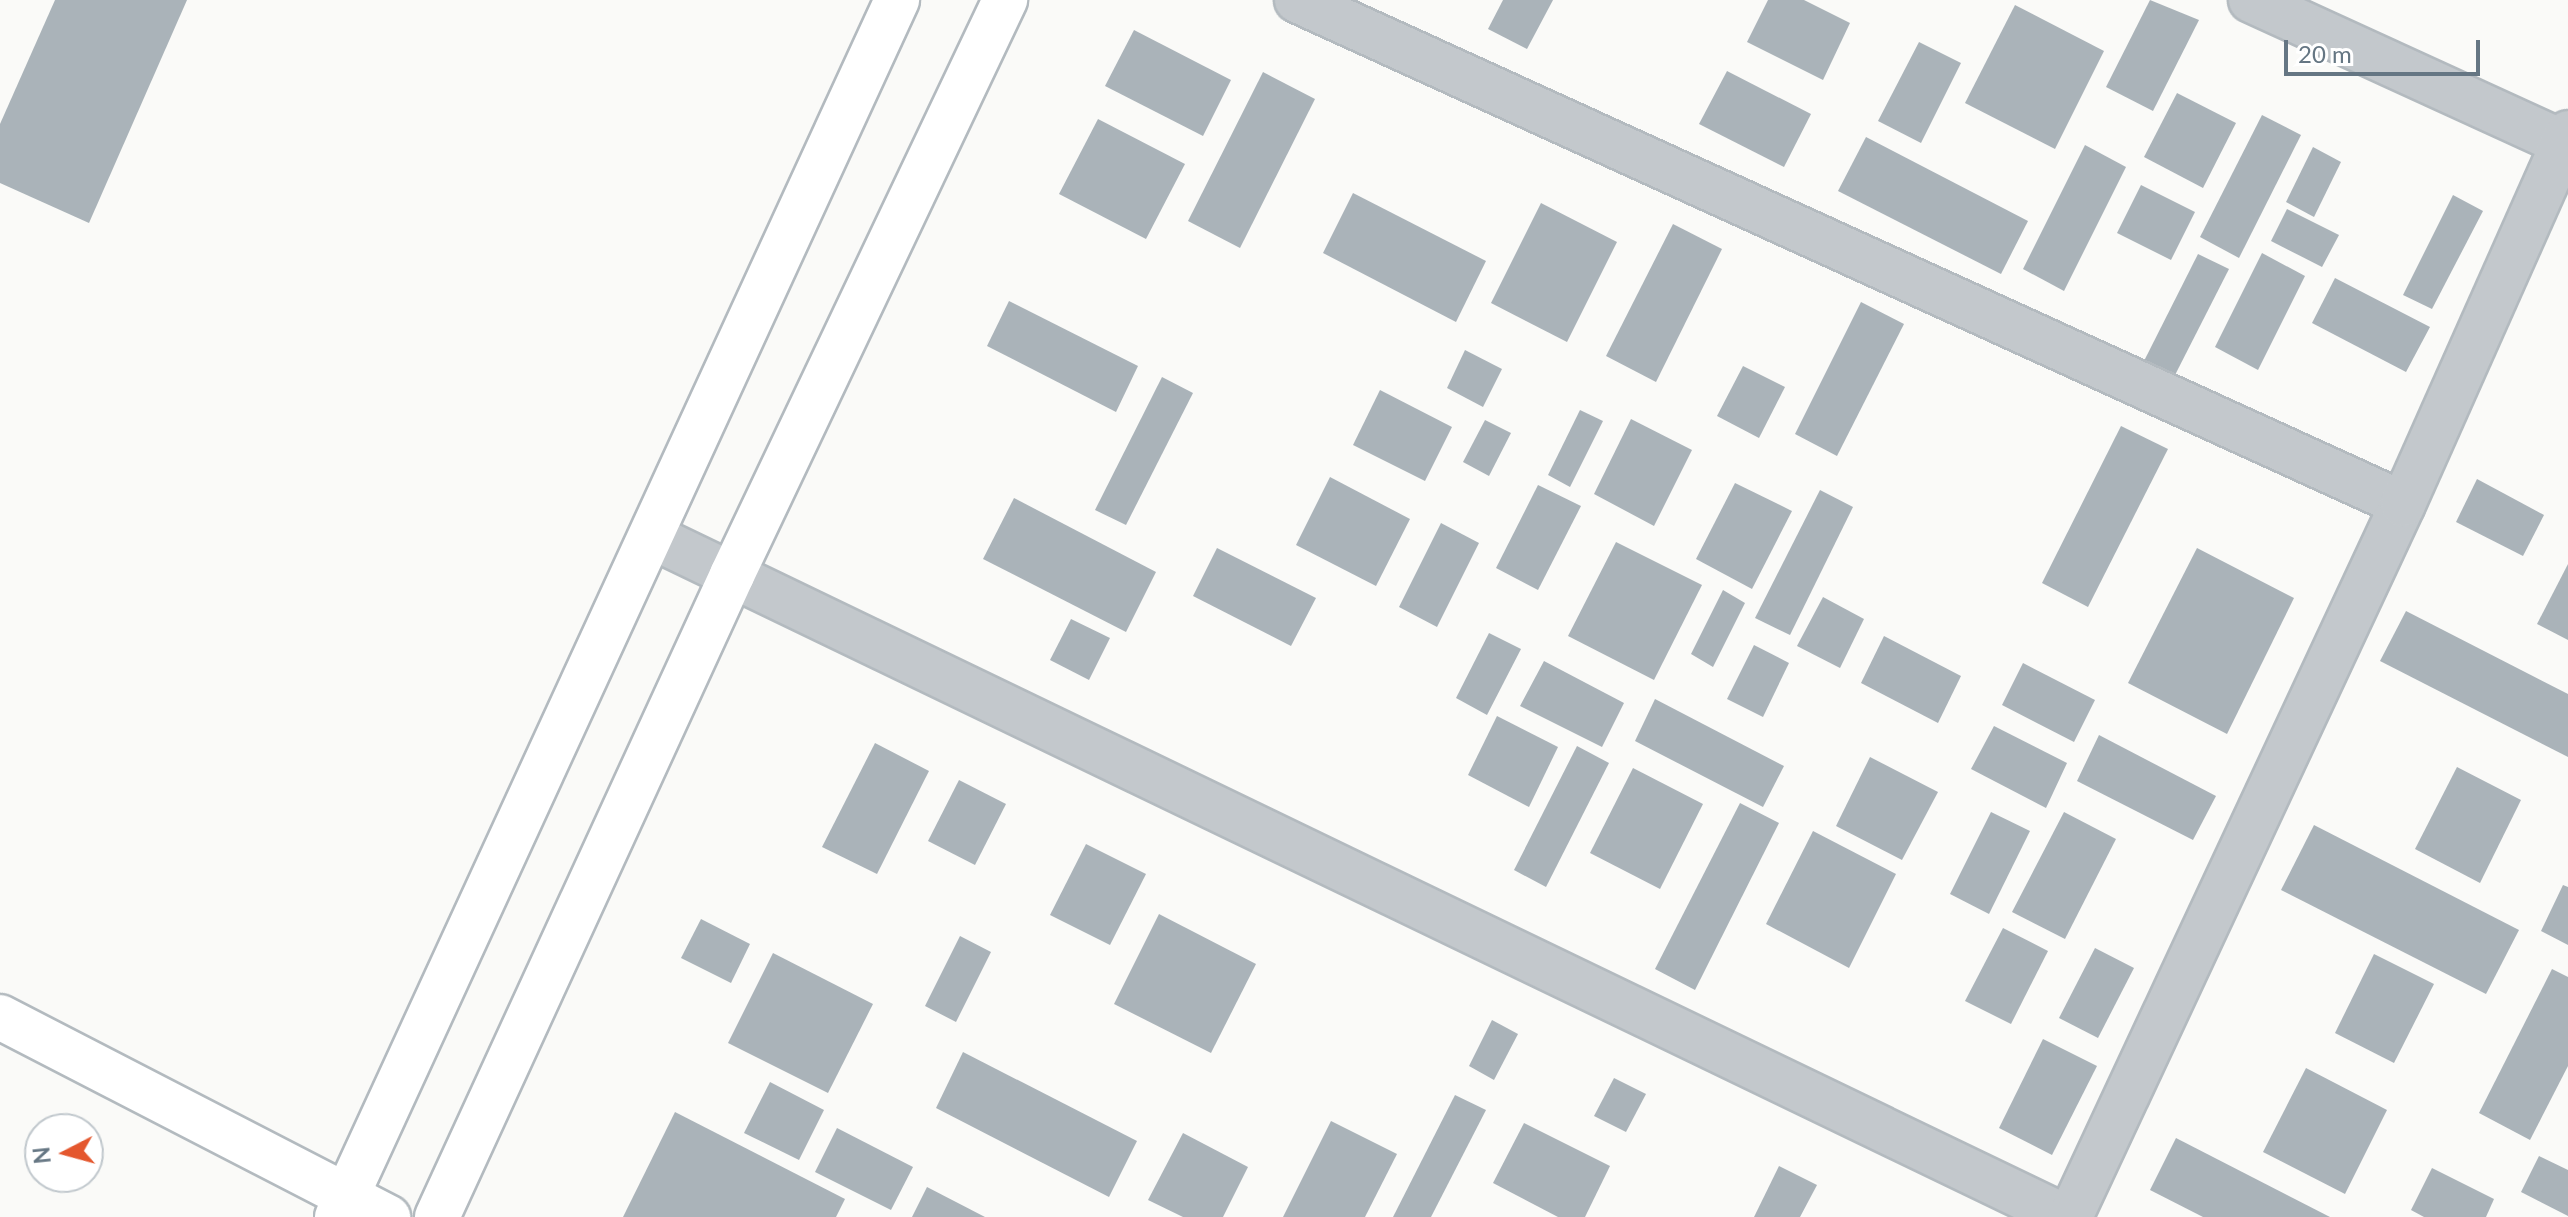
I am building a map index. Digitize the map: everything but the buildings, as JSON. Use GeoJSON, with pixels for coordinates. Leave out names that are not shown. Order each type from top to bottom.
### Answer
{"type":"FeatureCollection","features":[{"type":"Feature","properties":{"kind":"main road"},"geometry":{"type":"LineString","coordinates":[[342,1207],[897,0]]}},
{"type":"Feature","properties":{"kind":"main road"},"geometry":{"type":"LineString","coordinates":[[437,1217],[732,575],[1005,0]]}},
{"type":"Feature","properties":{"kind":"main road"},"geometry":{"type":"LineString","coordinates":[[0,1017],[342,1207],[388,1217]]}},
{"type":"Feature","properties":{"kind":"street"},"geometry":{"type":"LineString","coordinates":[[1297,0],[2403,504]]}},
{"type":"Feature","properties":{"kind":"street"},"geometry":{"type":"LineString","coordinates":[[651,536],[2068,1217],[2403,504],[2566,138],[2251,0]]}}]}
